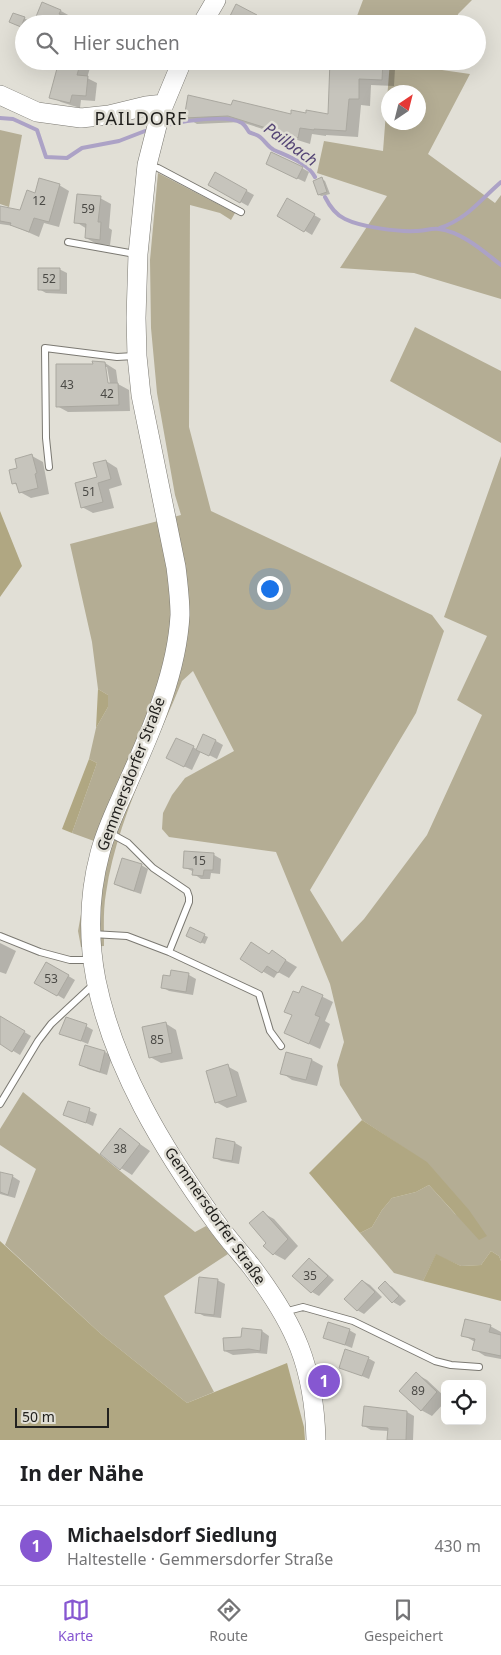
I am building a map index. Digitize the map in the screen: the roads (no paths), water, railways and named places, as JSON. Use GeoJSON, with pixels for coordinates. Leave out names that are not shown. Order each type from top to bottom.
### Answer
{"type":"FeatureCollection","features":[{"type":"Feature","properties":{"kind":"main road"},"geometry":{"type":"LineString","coordinates":[[207,15],[216,0]]}},
{"type":"Feature","properties":{"kind":"main road","name":"Gemmersdorfer Straße"},"geometry":{"type":"LineString","coordinates":[[178,70],[164,104],[147,164],[138,254],[136,318],[141,395],[176,567],[180,591],[180,614],[174,657],[156,717],[107,831],[100,854],[91,898],[92,960],[104,1013],[114,1040],[125,1068],[156,1131],[216,1223],[283,1312],[301,1348],[307,1365],[313,1395],[316,1440]]}},
{"type":"Feature","properties":{"kind":"main road"},"geometry":{"type":"LineString","coordinates":[[0,96],[37,112],[81,118],[109,115],[146,106],[164,104]]}},
{"type":"Feature","properties":{"kind":"lane"},"geometry":{"type":"LineString","coordinates":[[147,164],[241,212]]}},
{"type":"Feature","properties":{"kind":"lane"},"geometry":{"type":"LineString","coordinates":[[68,242],[138,254]]}},
{"type":"Feature","properties":{"kind":"lane"},"geometry":{"type":"LineString","coordinates":[[49,467],[46,438],[45,348],[117,357],[137,356]]}},
{"type":"Feature","properties":{"kind":"lane"},"geometry":{"type":"LineString","coordinates":[[107,831],[128,843],[154,868],[187,891],[190,897],[189,902],[169,952]]}},
{"type":"Feature","properties":{"kind":"lane"},"geometry":{"type":"LineString","coordinates":[[91,934],[128,936],[169,952],[259,994],[270,1031],[282,1046]]}},
{"type":"Feature","properties":{"kind":"lane"},"geometry":{"type":"LineString","coordinates":[[0,936],[40,952],[70,960],[92,960]]}},
{"type":"Feature","properties":{"kind":"lane"},"geometry":{"type":"LineString","coordinates":[[0,1104],[38,1041],[51,1024],[96,981]]}},
{"type":"Feature","properties":{"kind":"lane"},"geometry":{"type":"LineString","coordinates":[[283,1312],[303,1307],[353,1322],[435,1361],[451,1365],[479,1367]]}},
{"type":"Feature","properties":{"kind":"waterway","name":"Pailbach"},"geometry":{"type":"LineString","coordinates":[[0,118],[13,119],[37,130],[46,157],[67,158],[82,148],[119,141],[145,131]]}},
{"type":"Feature","properties":{"kind":"waterway","name":"Pailbach"},"geometry":{"type":"LineString","coordinates":[[166,125],[205,119],[235,120],[242,123],[249,132],[259,136],[272,149],[302,164],[315,177]]}},
{"type":"Feature","properties":{"kind":"waterway"},"geometry":{"type":"LineString","coordinates":[[440,228],[466,214],[501,182]]}},
{"type":"Feature","properties":{"kind":"waterway","name":"Pailbach"},"geometry":{"type":"LineString","coordinates":[[325,197],[336,212],[352,222],[370,227],[400,231],[436,229],[448,231],[472,243],[501,265]]}},
{"type":"Feature","properties":{"kind":"place","name":"Michaelsdorf Siedlung"},"geometry":{"type":"Point","coordinates":[324,1381]}},
{"type":"Feature","properties":{"kind":"district","name":"PAILDORF"},"geometry":{"type":"Point","coordinates":[141,119]}}]}
